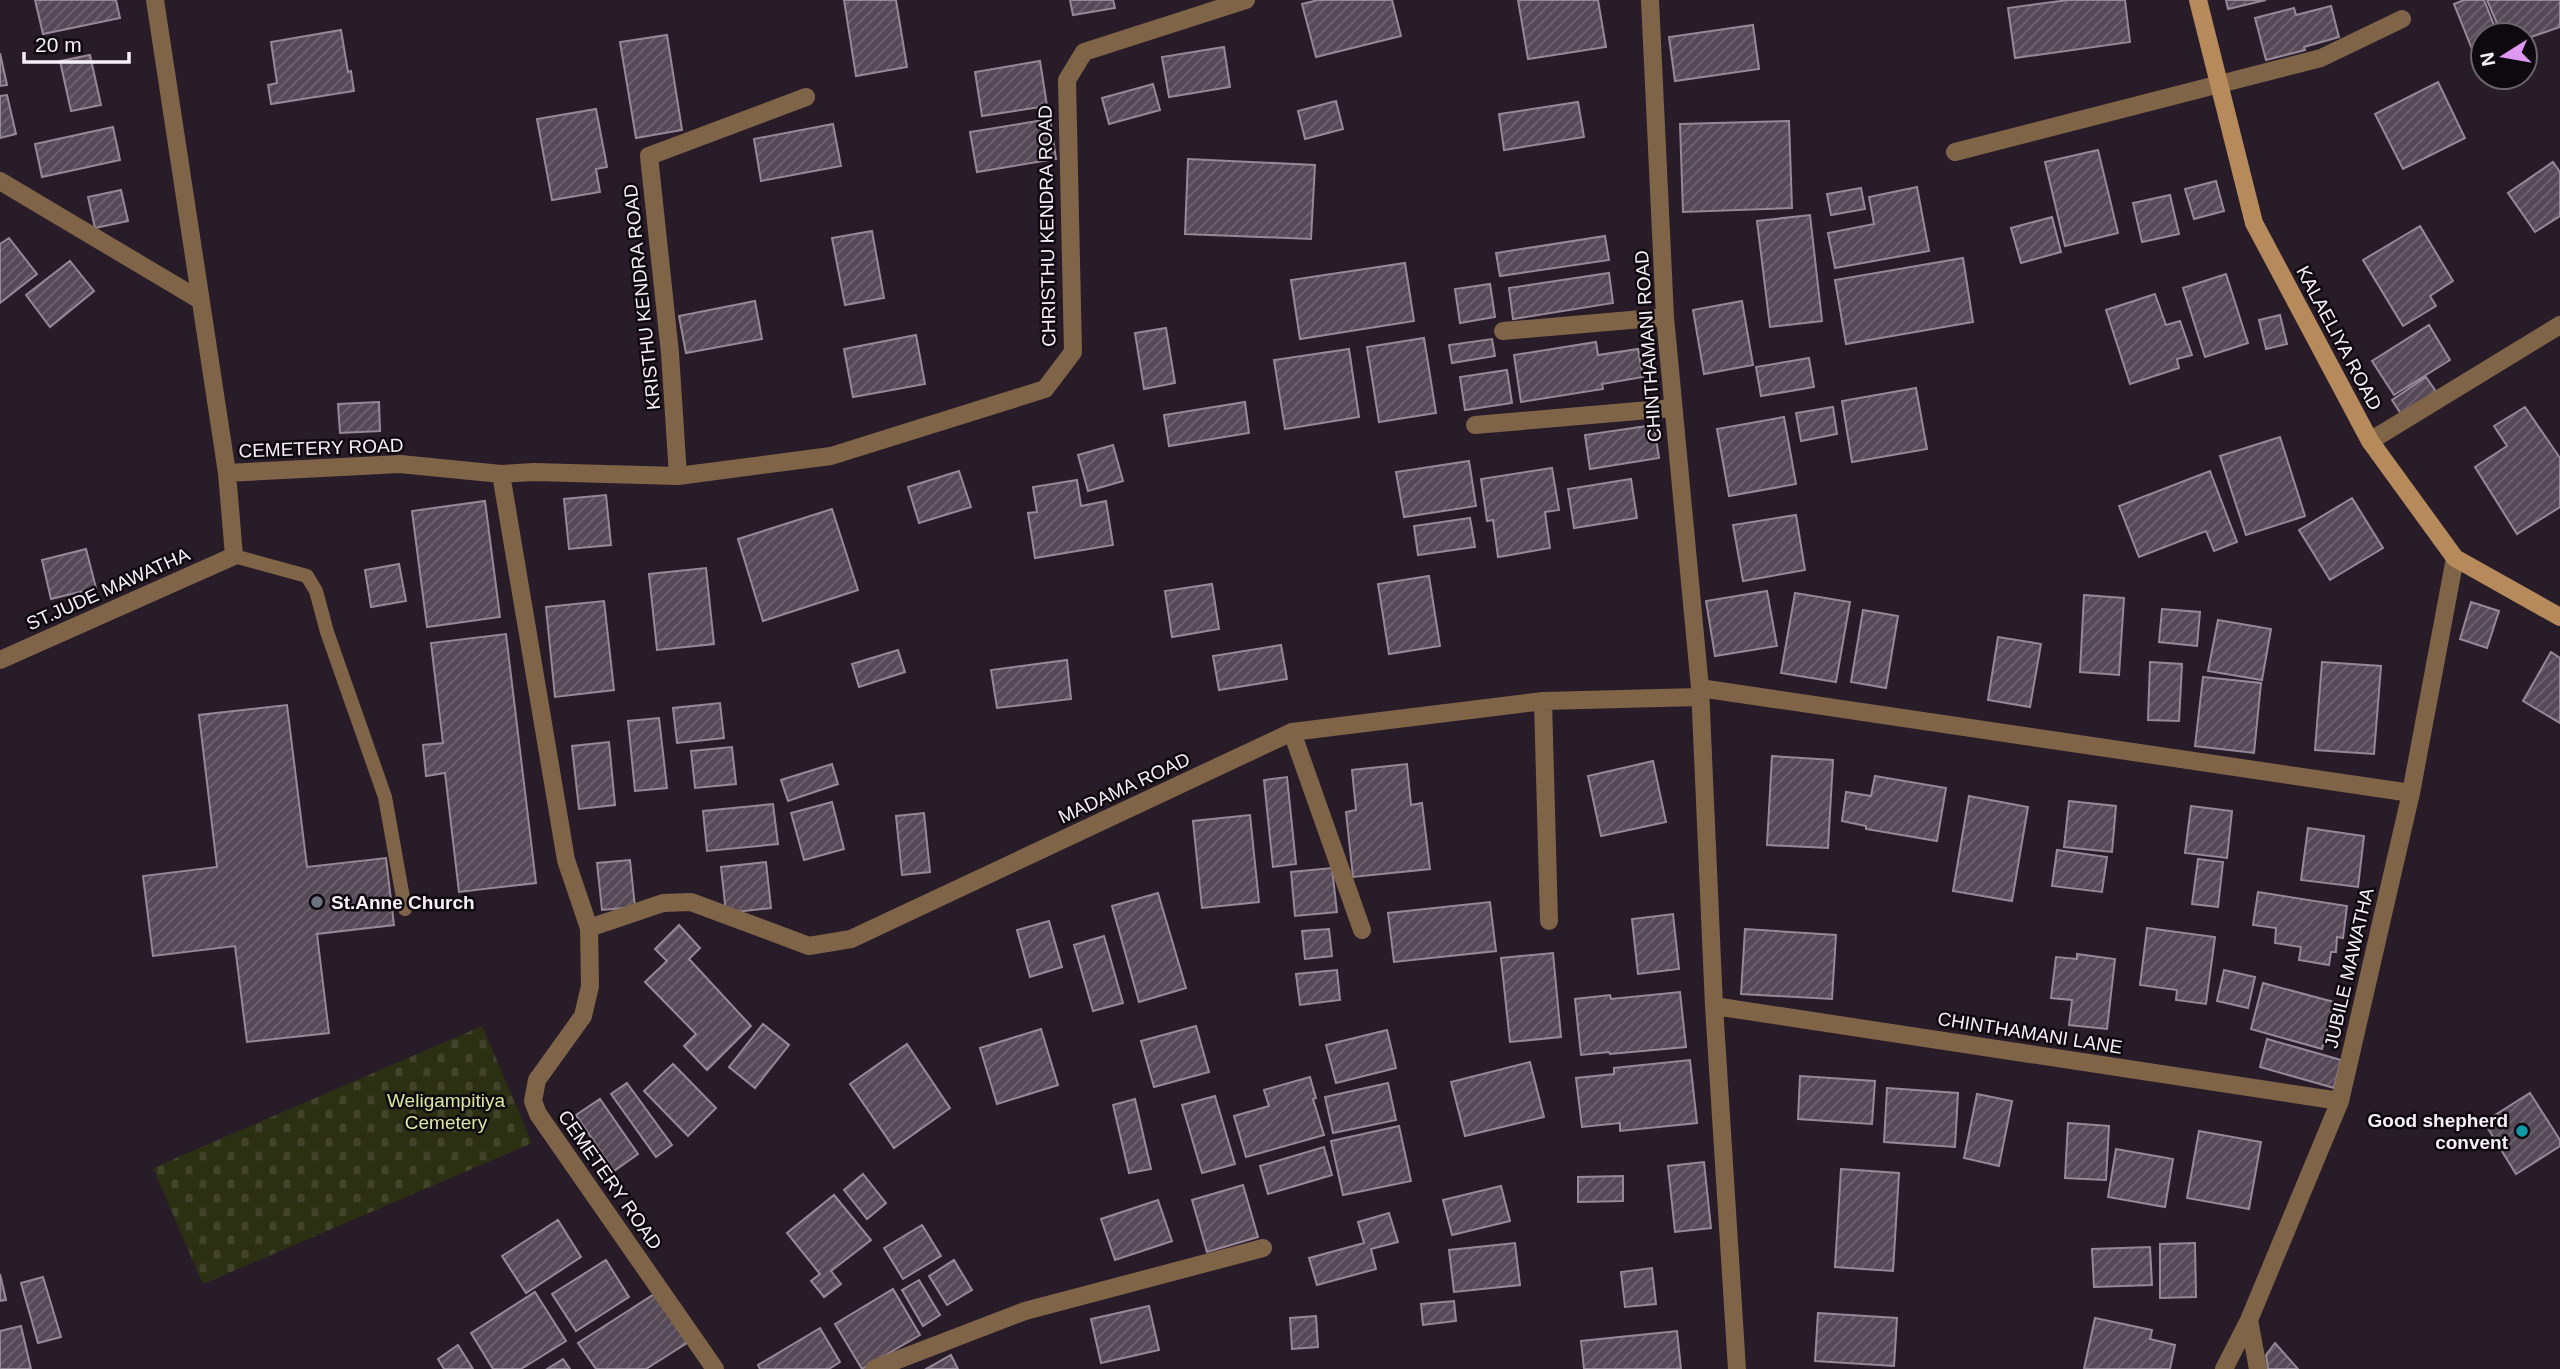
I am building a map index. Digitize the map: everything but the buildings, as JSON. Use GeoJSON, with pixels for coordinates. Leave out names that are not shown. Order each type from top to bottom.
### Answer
{"type":"FeatureCollection","features":[{"type":"Feature","properties":{"kind":"street"},"geometry":{"type":"LineString","coordinates":[[155,0],[227,473],[234,556]]}},
{"type":"Feature","properties":{"kind":"street","name":"CHRISTHU KENDRA ROAD"},"geometry":{"type":"LineString","coordinates":[[501,474],[534,472],[678,476],[831,456],[1045,389],[1073,352],[1066,80],[1084,52],[1246,0]]}},
{"type":"Feature","properties":{"kind":"street","name":"CHINTHAMANI ROAD"},"geometry":{"type":"LineString","coordinates":[[1650,0],[1665,317],[1699,692],[1714,1006],[1737,1369]]}},
{"type":"Feature","properties":{"kind":"street","name":"KALAELIYA ROAD"},"geometry":{"type":"LineString","coordinates":[[2198,0],[2254,223],[2370,441],[2455,558],[2560,617]]}},
{"type":"Feature","properties":{"kind":"street"},"geometry":{"type":"LineString","coordinates":[[1955,152],[2321,58],[2402,19]]}},
{"type":"Feature","properties":{"kind":"street","name":"KRISTHU KENDRA ROAD"},"geometry":{"type":"LineString","coordinates":[[678,476],[670,353],[649,156],[806,97]]}},
{"type":"Feature","properties":{"kind":"street"},"geometry":{"type":"LineString","coordinates":[[0,181],[200,300]]}},
{"type":"Feature","properties":{"kind":"street"},"geometry":{"type":"LineString","coordinates":[[1503,331],[1665,317]]}},
{"type":"Feature","properties":{"kind":"street"},"geometry":{"type":"LineString","coordinates":[[2370,441],[2560,325]]}},
{"type":"Feature","properties":{"kind":"street"},"geometry":{"type":"LineString","coordinates":[[1475,425],[1673,408]]}},
{"type":"Feature","properties":{"kind":"street","name":"CEMETERY ROAD"},"geometry":{"type":"LineString","coordinates":[[227,473],[400,464],[501,474],[566,860],[589,928],[590,986],[583,1016],[537,1080],[533,1101],[538,1114],[715,1369]]}},
{"type":"Feature","properties":{"kind":"street","name":"ST.JUDE MAWATHA"},"geometry":{"type":"LineString","coordinates":[[0,660],[234,556]]}},
{"type":"Feature","properties":{"kind":"street","name":"JUBILE MAWATHA"},"geometry":{"type":"LineString","coordinates":[[2224,1369],[2249,1320],[2340,1101],[2411,793],[2455,558]]}},
{"type":"Feature","properties":{"kind":"street","name":"MADAMA ROAD"},"geometry":{"type":"LineString","coordinates":[[589,928],[663,904],[691,902],[809,946],[851,939],[1292,732],[1543,701],[1699,692],[2411,793]]}},
{"type":"Feature","properties":{"kind":"street"},"geometry":{"type":"LineString","coordinates":[[1543,701],[1549,921]]}},
{"type":"Feature","properties":{"kind":"street"},"geometry":{"type":"LineString","coordinates":[[1292,732],[1362,930]]}},
{"type":"Feature","properties":{"kind":"street","name":"CHINTHAMANI LANE"},"geometry":{"type":"LineString","coordinates":[[1714,1006],[2340,1101]]}},
{"type":"Feature","properties":{"kind":"street"},"geometry":{"type":"LineString","coordinates":[[874,1369],[1025,1311],[1263,1248]]}},
{"type":"Feature","properties":{"kind":"street"},"geometry":{"type":"LineString","coordinates":[[2249,1320],[2258,1369]]}},
{"type":"Feature","properties":{"kind":"lane"},"geometry":{"type":"LineString","coordinates":[[234,556],[307,576],[316,591],[327,632],[385,797],[405,909]]}},
{"type":"Feature","properties":{"kind":"green space","name":"Weligampitiya Cemetery"},"geometry":{"type":"Polygon","coordinates":[[[482,1026],[532,1143],[203,1284],[153,1168],[482,1026]]]}},
{"type":"Feature","properties":{"kind":"place","name":"St.Anne Church"},"geometry":{"type":"Point","coordinates":[317,902]}},
{"type":"Feature","properties":{"kind":"place","name":"Good shepherd convent"},"geometry":{"type":"Point","coordinates":[2522,1131]}}]}
